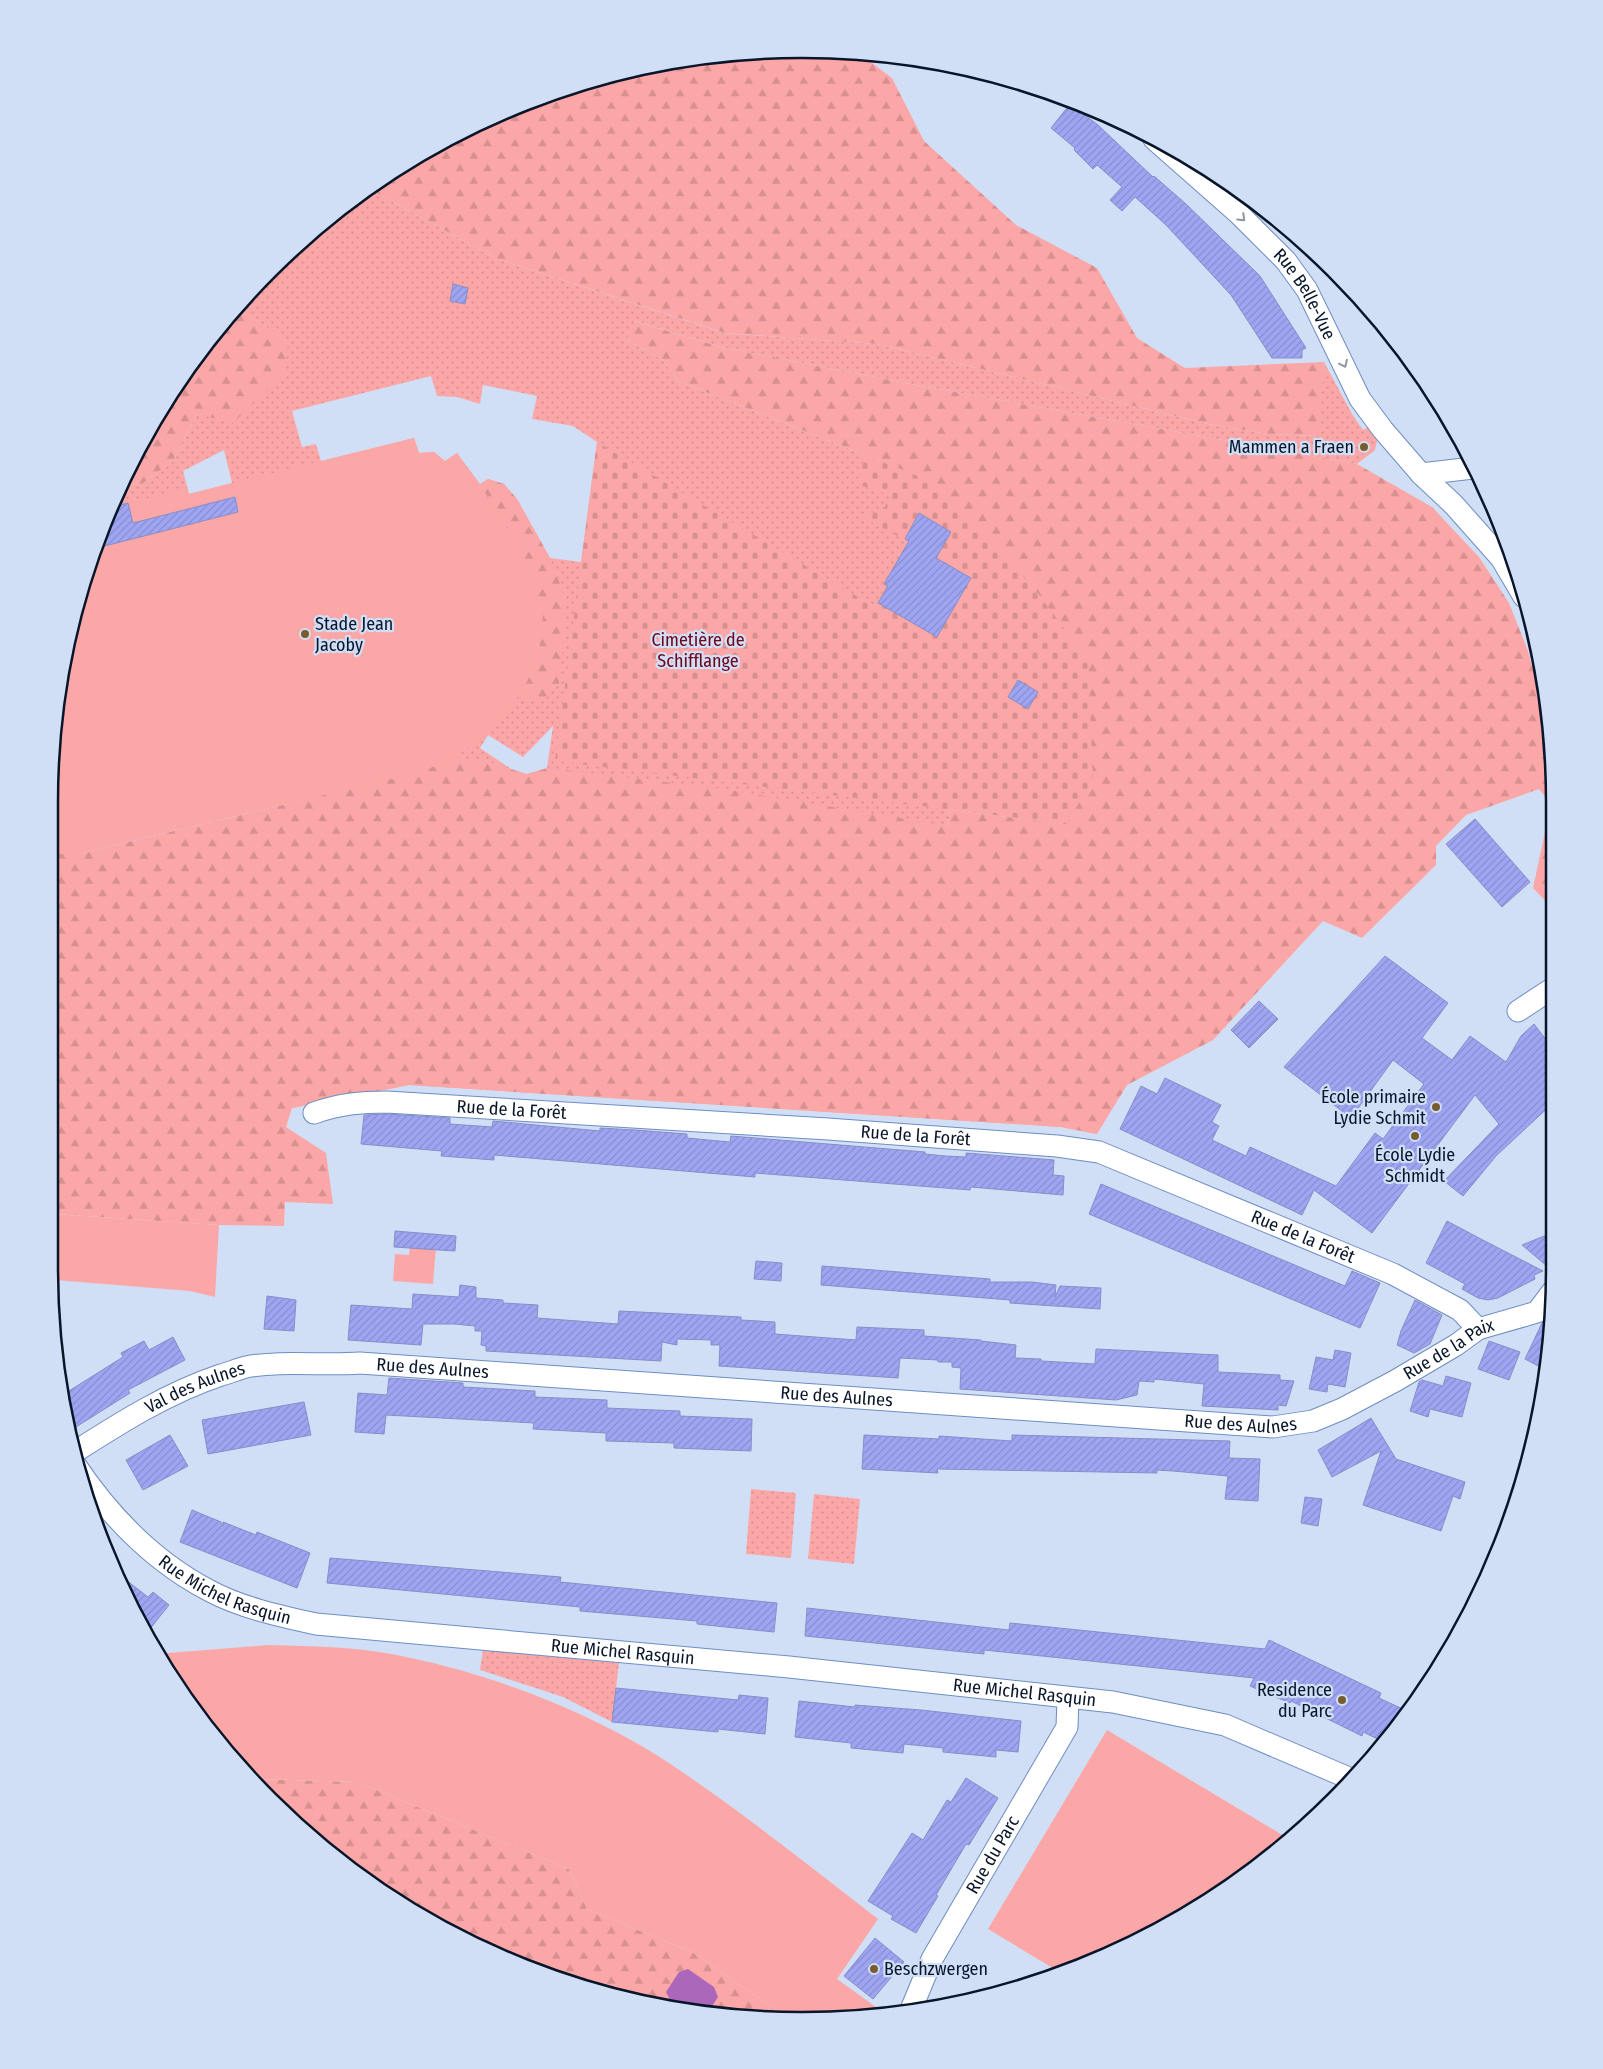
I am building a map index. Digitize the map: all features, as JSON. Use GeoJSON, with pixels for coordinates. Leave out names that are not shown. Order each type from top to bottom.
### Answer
{"type":"FeatureCollection","features":[{"type":"Feature","properties":{"kind":"street","name":"Rue Belle-Vue"},"geometry":{"type":"LineString","coordinates":[[1176,158],[1238,213],[1286,261],[1307,290],[1360,399],[1383,430],[1422,474],[1454,505],[1501,558],[1509,571]]}},
{"type":"Feature","properties":{"kind":"street"},"geometry":{"type":"LineString","coordinates":[[1422,474],[1467,469]]}},
{"type":"Feature","properties":{"kind":"street"},"geometry":{"type":"LineString","coordinates":[[1518,1011],[1546,993]]}},
{"type":"Feature","properties":{"kind":"street","name":"Rue de la Forêt"},"geometry":{"type":"LineString","coordinates":[[314,1113],[342,1104],[387,1102],[828,1129],[1057,1146],[1099,1152],[1393,1274],[1460,1310],[1478,1329]]}},
{"type":"Feature","properties":{"kind":"street","name":"Rue de la Paix"},"geometry":{"type":"LineString","coordinates":[[1342,1409],[1395,1382],[1456,1345],[1478,1329],[1543,1317]]}},
{"type":"Feature","properties":{"kind":"street","name":"Val des Aulnes"},"geometry":{"type":"LineString","coordinates":[[80,1449],[172,1394],[205,1380],[245,1368],[299,1363],[329,1366]]}},
{"type":"Feature","properties":{"kind":"street","name":"Rue des Aulnes"},"geometry":{"type":"LineString","coordinates":[[329,1366],[380,1365],[1272,1427],[1314,1421],[1342,1409]]}},
{"type":"Feature","properties":{"kind":"street","name":"Rue Michel Rasquin"},"geometry":{"type":"LineString","coordinates":[[91,1486],[129,1531],[163,1560],[210,1591],[263,1612],[316,1624],[790,1667],[1112,1702],[1226,1725],[1344,1776]]}},
{"type":"Feature","properties":{"kind":"street","name":"Rue du Parc"},"geometry":{"type":"LineString","coordinates":[[914,2003],[932,1959],[1067,1727],[1068,1698]]}},
{"type":"Feature","properties":{"kind":"green space"},"geometry":{"type":"Polygon","coordinates":[[[802,58],[869,61],[892,78],[924,141],[1016,225],[1097,268],[1137,338],[1185,368],[1324,362],[1319,436],[1268,434],[1208,424],[877,344],[725,333],[495,258],[375,192],[430,157],[472,134],[562,97],[609,83],[656,72],[704,64],[753,59],[802,58]]]}},
{"type":"Feature","properties":{"kind":"green space"},"geometry":{"type":"Polygon","coordinates":[[[375,192],[495,258],[724,333],[877,344],[1208,424],[1268,434],[1318,436],[1324,362],[1352,414],[1363,430],[1372,425],[1378,437],[1375,450],[1357,464],[905,383],[721,347],[635,321],[627,340],[663,360],[678,381],[923,478],[1066,824],[950,810],[948,826],[1070,846],[1097,1134],[1061,1127],[409,1085],[292,1108],[527,774],[547,768],[553,726],[523,757],[488,735],[480,748],[514,771],[486,761],[58,853],[58,828],[70,832],[88,591],[97,562],[128,485],[142,484],[173,461],[197,414],[287,342],[242,311],[275,275],[311,242],[375,192]],[[431,376],[292,411],[302,447],[316,444],[321,461],[414,438],[419,453],[434,452],[445,461],[457,453],[480,484],[488,479],[504,484],[517,499],[550,558],[581,562],[597,442],[573,426],[532,419],[537,396],[483,385],[480,404],[457,397],[437,396],[431,376]],[[224,450],[183,471],[189,494],[232,483],[224,450]]]}},
{"type":"Feature","properties":{"kind":"green space"},"geometry":{"type":"Polygon","coordinates":[[[242,311],[288,342],[285,373],[233,423],[197,414],[173,461],[142,484],[128,485],[157,429],[211,349],[242,311]]]}},
{"type":"Feature","properties":{"kind":"green space"},"geometry":{"type":"Polygon","coordinates":[[[634,321],[721,347],[905,383],[1357,464],[1432,507],[1479,557],[1509,603],[1528,651],[1534,673],[1544,753],[1546,798],[1539,789],[1466,815],[1436,846],[1436,865],[1362,938],[1323,921],[1213,1040],[1127,1085],[1097,1134],[1061,1127],[409,1085],[292,1108],[286,1127],[326,1153],[333,1204],[285,1202],[284,1226],[219,1225],[58,1214],[58,854],[78,854],[420,772],[456,757],[486,761],[527,774],[548,768],[723,789],[948,826],[950,810],[1066,824],[923,478],[678,381],[663,360],[627,340],[634,321]]]}},
{"type":"Feature","properties":{"kind":"green space","name":"Stade Jean Jacoby"},"geometry":{"type":"Polygon","coordinates":[[[414,438],[419,453],[434,452],[445,461],[457,453],[521,548],[543,613],[538,661],[520,694],[495,728],[456,757],[420,772],[78,854],[58,854],[59,753],[64,704],[72,656],[97,562],[119,506],[187,488],[189,494],[414,438]]]}},
{"type":"Feature","properties":{"kind":"green space","name":"Cimetière de Schifflange"},"geometry":{"type":"Polygon","coordinates":[[[597,442],[875,607],[887,586],[884,584],[913,544],[862,517],[885,507],[890,495],[856,484],[865,455],[923,478],[1033,587],[1088,660],[1093,780],[1066,824],[555,761],[597,442]]]}},
{"type":"Feature","properties":{"kind":"green space"},"geometry":{"type":"Polygon","coordinates":[[[488,479],[504,484],[517,499],[550,558],[563,591],[566,623],[559,683],[543,699],[529,701],[520,694],[538,661],[543,613],[521,548],[480,485],[488,479]]]}},
{"type":"Feature","properties":{"kind":"green space"},"geometry":{"type":"Polygon","coordinates":[[[1546,827],[1546,902],[1533,888],[1546,827]]]}},
{"type":"Feature","properties":{"kind":"green space"},"geometry":{"type":"Polygon","coordinates":[[[58,1214],[219,1225],[215,1297],[190,1291],[58,1280],[58,1214]]]}},
{"type":"Feature","properties":{"kind":"green space"},"geometry":{"type":"Polygon","coordinates":[[[411,1233],[437,1234],[433,1284],[393,1281],[395,1254],[409,1255],[411,1233]]]}},
{"type":"Feature","properties":{"kind":"green space"},"geometry":{"type":"Polygon","coordinates":[[[751,1489],[796,1493],[791,1558],[746,1554],[751,1489]]]}},
{"type":"Feature","properties":{"kind":"green space"},"geometry":{"type":"Polygon","coordinates":[[[814,1494],[860,1499],[854,1564],[808,1559],[814,1494]]]}},
{"type":"Feature","properties":{"kind":"green space"},"geometry":{"type":"Polygon","coordinates":[[[268,1645],[358,1649],[393,1654],[444,1666],[511,1686],[610,1728],[669,1763],[722,1800],[878,1919],[837,1979],[876,2007],[802,2012],[777,2011],[694,1953],[587,1909],[569,1869],[357,1782],[262,1779],[211,1720],[165,1653],[268,1645]]]}},
{"type":"Feature","properties":{"kind":"green space"},"geometry":{"type":"Polygon","coordinates":[[[483,1650],[619,1663],[612,1722],[563,1697],[480,1670],[483,1650]]]}},
{"type":"Feature","properties":{"kind":"green space"},"geometry":{"type":"Polygon","coordinates":[[[1107,1730],[1282,1835],[1215,1886],[1174,1912],[1131,1935],[1052,1968],[988,1929],[1107,1730]]]}},
{"type":"Feature","properties":{"kind":"green space"},"geometry":{"type":"Polygon","coordinates":[[[262,1779],[357,1782],[569,1869],[587,1909],[694,1953],[777,2011],[704,2005],[656,1997],[609,1986],[562,1972],[472,1935],[429,1912],[349,1858],[311,1827],[262,1779]]]}},
{"type":"Feature","properties":{"kind":"shaded area"},"geometry":{"type":"Polygon","coordinates":[[[688,1969],[714,1987],[718,1997],[712,2006],[669,1999],[666,1992],[679,1972],[688,1969]]]}},
{"type":"Feature","properties":{"kind":"building"},"geometry":{"type":"Polygon","coordinates":[[[1068,107],[1081,112],[1098,125],[1153,177],[1186,204],[1260,276],[1306,348],[1302,350],[1302,358],[1272,358],[1231,295],[1166,225],[1135,197],[1122,211],[1110,200],[1122,187],[1097,165],[1093,169],[1074,150],[1075,148],[1051,128],[1068,107]]]}},
{"type":"Feature","properties":{"kind":"building"},"geometry":{"type":"Polygon","coordinates":[[[453,284],[468,288],[465,304],[450,301],[453,284]]]}},
{"type":"Feature","properties":{"kind":"building"},"geometry":{"type":"Polygon","coordinates":[[[235,497],[238,512],[103,546],[119,505],[128,503],[133,523],[235,497]]]}},
{"type":"Feature","properties":{"kind":"building"},"geometry":{"type":"Polygon","coordinates":[[[919,513],[951,532],[936,558],[971,578],[937,637],[878,603],[888,586],[884,584],[909,541],[905,539],[919,513]]]}},
{"type":"Feature","properties":{"kind":"building"},"geometry":{"type":"Polygon","coordinates":[[[1018,680],[1038,692],[1028,709],[1008,697],[1018,680]]]}},
{"type":"Feature","properties":{"kind":"building"},"geometry":{"type":"Polygon","coordinates":[[[1475,819],[1530,882],[1502,907],[1446,844],[1475,819]]]}},
{"type":"Feature","properties":{"kind":"building","name":"École primaire Lydie Schmit"},"geometry":{"type":"Polygon","coordinates":[[[1385,956],[1448,1003],[1422,1038],[1452,1060],[1470,1036],[1506,1062],[1521,1036],[1534,1024],[1546,1040],[1546,1109],[1496,1156],[1463,1196],[1444,1181],[1499,1124],[1475,1095],[1372,1233],[1314,1190],[1302,1215],[1120,1129],[1141,1086],[1157,1094],[1165,1078],[1221,1105],[1212,1122],[1219,1126],[1212,1140],[1246,1156],[1250,1147],[1336,1186],[1375,1133],[1383,1139],[1424,1084],[1393,1060],[1351,1118],[1284,1067],[1385,956]]]}},
{"type":"Feature","properties":{"kind":"building"},"geometry":{"type":"Polygon","coordinates":[[[1259,1001],[1278,1019],[1249,1048],[1231,1030],[1259,1001]]]}},
{"type":"Feature","properties":{"kind":"building"},"geometry":{"type":"Polygon","coordinates":[[[387,1114],[450,1118],[450,1124],[492,1127],[493,1121],[600,1131],[600,1128],[687,1134],[687,1138],[730,1142],[731,1136],[925,1152],[925,1154],[946,1156],[966,1157],[966,1153],[1054,1160],[1053,1175],[1064,1176],[1063,1195],[971,1187],[970,1190],[755,1173],[755,1177],[494,1155],[494,1160],[441,1156],[442,1151],[361,1144],[364,1115],[387,1114]]]}},
{"type":"Feature","properties":{"kind":"building"},"geometry":{"type":"Polygon","coordinates":[[[1101,1184],[1345,1286],[1352,1271],[1380,1283],[1360,1328],[1089,1214],[1101,1184]]]}},
{"type":"Feature","properties":{"kind":"building"},"geometry":{"type":"Polygon","coordinates":[[[1447,1221],[1543,1271],[1534,1275],[1535,1279],[1498,1298],[1488,1300],[1478,1298],[1462,1289],[1465,1284],[1426,1263],[1447,1221]]]}},
{"type":"Feature","properties":{"kind":"building"},"geometry":{"type":"Polygon","coordinates":[[[395,1231],[456,1236],[455,1251],[394,1247],[395,1231]]]}},
{"type":"Feature","properties":{"kind":"building"},"geometry":{"type":"Polygon","coordinates":[[[1546,1235],[1546,1265],[1522,1245],[1546,1235]]]}},
{"type":"Feature","properties":{"kind":"building"},"geometry":{"type":"Polygon","coordinates":[[[756,1261],[782,1263],[781,1281],[754,1279],[756,1261]]]}},
{"type":"Feature","properties":{"kind":"building"},"geometry":{"type":"Polygon","coordinates":[[[822,1266],[990,1279],[990,1282],[1032,1282],[1056,1285],[1055,1297],[1060,1286],[1101,1288],[1100,1309],[1010,1303],[1010,1300],[821,1285],[822,1266]]]}},
{"type":"Feature","properties":{"kind":"building"},"geometry":{"type":"Polygon","coordinates":[[[460,1285],[476,1287],[476,1298],[503,1300],[503,1303],[538,1305],[537,1318],[618,1324],[619,1311],[741,1317],[741,1320],[775,1322],[775,1334],[856,1340],[857,1327],[924,1330],[924,1336],[981,1340],[1016,1345],[1015,1358],[1041,1359],[1041,1361],[1095,1364],[1096,1349],[1218,1355],[1218,1372],[1280,1375],[1280,1380],[1294,1381],[1286,1406],[1278,1405],[1278,1410],[1202,1406],[1204,1384],[1154,1379],[1154,1382],[1139,1381],[1137,1395],[1116,1400],[960,1389],[961,1368],[952,1367],[952,1362],[938,1362],[938,1360],[900,1358],[898,1378],[719,1366],[720,1345],[711,1345],[711,1340],[677,1339],[677,1345],[662,1342],[661,1361],[486,1351],[486,1346],[481,1345],[482,1331],[475,1331],[475,1326],[455,1324],[423,1324],[421,1345],[348,1340],[351,1305],[412,1309],[413,1294],[459,1297],[460,1285]]]}},
{"type":"Feature","properties":{"kind":"building"},"geometry":{"type":"Polygon","coordinates":[[[267,1296],[296,1300],[294,1331],[264,1329],[267,1296]]]}},
{"type":"Feature","properties":{"kind":"building"},"geometry":{"type":"Polygon","coordinates":[[[1415,1300],[1442,1315],[1430,1344],[1414,1353],[1397,1345],[1415,1300]]]}},
{"type":"Feature","properties":{"kind":"building"},"geometry":{"type":"Polygon","coordinates":[[[1543,1322],[1539,1366],[1525,1359],[1543,1322]]]}},
{"type":"Feature","properties":{"kind":"building"},"geometry":{"type":"Polygon","coordinates":[[[173,1337],[185,1360],[128,1390],[130,1393],[75,1427],[68,1391],[123,1357],[121,1353],[144,1341],[149,1350],[173,1337]]]}},
{"type":"Feature","properties":{"kind":"building"},"geometry":{"type":"Polygon","coordinates":[[[1489,1341],[1520,1352],[1509,1380],[1478,1369],[1489,1341]]]}},
{"type":"Feature","properties":{"kind":"building"},"geometry":{"type":"Polygon","coordinates":[[[1335,1350],[1351,1353],[1345,1387],[1328,1384],[1327,1392],[1309,1389],[1316,1357],[1333,1360],[1335,1350]]]}},
{"type":"Feature","properties":{"kind":"building"},"geometry":{"type":"Polygon","coordinates":[[[1446,1376],[1471,1383],[1462,1417],[1430,1409],[1428,1417],[1410,1411],[1419,1382],[1422,1380],[1443,1386],[1446,1376]]]}},
{"type":"Feature","properties":{"kind":"building"},"geometry":{"type":"Polygon","coordinates":[[[389,1378],[463,1383],[463,1387],[535,1391],[535,1397],[607,1400],[607,1408],[680,1411],[680,1416],[752,1419],[751,1451],[674,1448],[674,1443],[606,1441],[606,1433],[533,1429],[534,1423],[386,1415],[384,1434],[355,1432],[358,1393],[387,1395],[389,1378]]]}},
{"type":"Feature","properties":{"kind":"building"},"geometry":{"type":"Polygon","coordinates":[[[304,1402],[311,1435],[208,1454],[202,1420],[304,1402]]]}},
{"type":"Feature","properties":{"kind":"building"},"geometry":{"type":"Polygon","coordinates":[[[1371,1418],[1396,1459],[1465,1482],[1460,1499],[1453,1496],[1441,1531],[1363,1505],[1381,1451],[1332,1477],[1318,1450],[1371,1418]]]}},
{"type":"Feature","properties":{"kind":"building"},"geometry":{"type":"Polygon","coordinates":[[[170,1435],[188,1466],[143,1490],[126,1460],[170,1435]]]}},
{"type":"Feature","properties":{"kind":"building"},"geometry":{"type":"Polygon","coordinates":[[[864,1435],[939,1439],[939,1436],[1012,1441],[1012,1435],[1230,1441],[1229,1458],[1260,1459],[1258,1501],[1225,1499],[1228,1476],[1173,1471],[1157,1470],[1157,1473],[937,1469],[938,1473],[862,1469],[864,1435]]]}},
{"type":"Feature","properties":{"kind":"building"},"geometry":{"type":"Polygon","coordinates":[[[1305,1497],[1322,1499],[1318,1526],[1301,1523],[1305,1497]]]}},
{"type":"Feature","properties":{"kind":"building"},"geometry":{"type":"Polygon","coordinates":[[[192,1510],[221,1522],[223,1526],[223,1522],[256,1535],[257,1532],[310,1553],[297,1588],[180,1542],[192,1510]]]}},
{"type":"Feature","properties":{"kind":"building"},"geometry":{"type":"Polygon","coordinates":[[[330,1558],[561,1577],[560,1582],[777,1603],[774,1632],[697,1624],[697,1621],[580,1611],[580,1607],[327,1583],[330,1558]]]}},
{"type":"Feature","properties":{"kind":"building"},"geometry":{"type":"Polygon","coordinates":[[[127,1580],[148,1597],[153,1592],[169,1605],[151,1628],[127,1580]]]}},
{"type":"Feature","properties":{"kind":"building"},"geometry":{"type":"Polygon","coordinates":[[[807,1608],[1009,1630],[1010,1623],[1265,1649],[1269,1640],[1381,1693],[1379,1698],[1401,1708],[1377,1739],[1363,1732],[1362,1736],[1291,1701],[1290,1703],[1250,1686],[1254,1678],[984,1650],[984,1654],[805,1636],[807,1608]]]}},
{"type":"Feature","properties":{"kind":"building"},"geometry":{"type":"Polygon","coordinates":[[[616,1688],[738,1700],[739,1695],[768,1698],[765,1734],[718,1729],[718,1732],[612,1722],[616,1688]]]}},
{"type":"Feature","properties":{"kind":"building"},"geometry":{"type":"Polygon","coordinates":[[[799,1701],[855,1707],[855,1705],[921,1710],[1021,1721],[1018,1752],[996,1750],[996,1757],[943,1752],[943,1748],[904,1744],[903,1753],[851,1748],[851,1743],[795,1737],[799,1701]]]}},
{"type":"Feature","properties":{"kind":"building"},"geometry":{"type":"Polygon","coordinates":[[[966,1778],[998,1798],[969,1845],[966,1844],[916,1933],[891,1919],[893,1916],[868,1901],[912,1833],[923,1840],[947,1800],[951,1802],[966,1778]]]}},
{"type":"Feature","properties":{"kind":"building","name":"Beschzwergen"},"geometry":{"type":"Polygon","coordinates":[[[875,1938],[904,1962],[873,1999],[844,1976],[875,1938]]]}},
{"type":"Feature","properties":{"kind":"place","name":"Mammen a Fraen"},"geometry":{"type":"Point","coordinates":[1364,447]}},
{"type":"Feature","properties":{"kind":"place","name":"Stade Jean Jacoby"},"geometry":{"type":"Point","coordinates":[305,634]}},
{"type":"Feature","properties":{"kind":"place","name":"École primaire Lydie Schmit"},"geometry":{"type":"Point","coordinates":[1436,1107]}},
{"type":"Feature","properties":{"kind":"place","name":"École Lydie Schmidt"},"geometry":{"type":"Point","coordinates":[1415,1136]}},
{"type":"Feature","properties":{"kind":"place","name":"Residence du Parc"},"geometry":{"type":"Point","coordinates":[1342,1700]}},
{"type":"Feature","properties":{"kind":"place","name":"Beschzwergen"},"geometry":{"type":"Point","coordinates":[874,1969]}}]}
